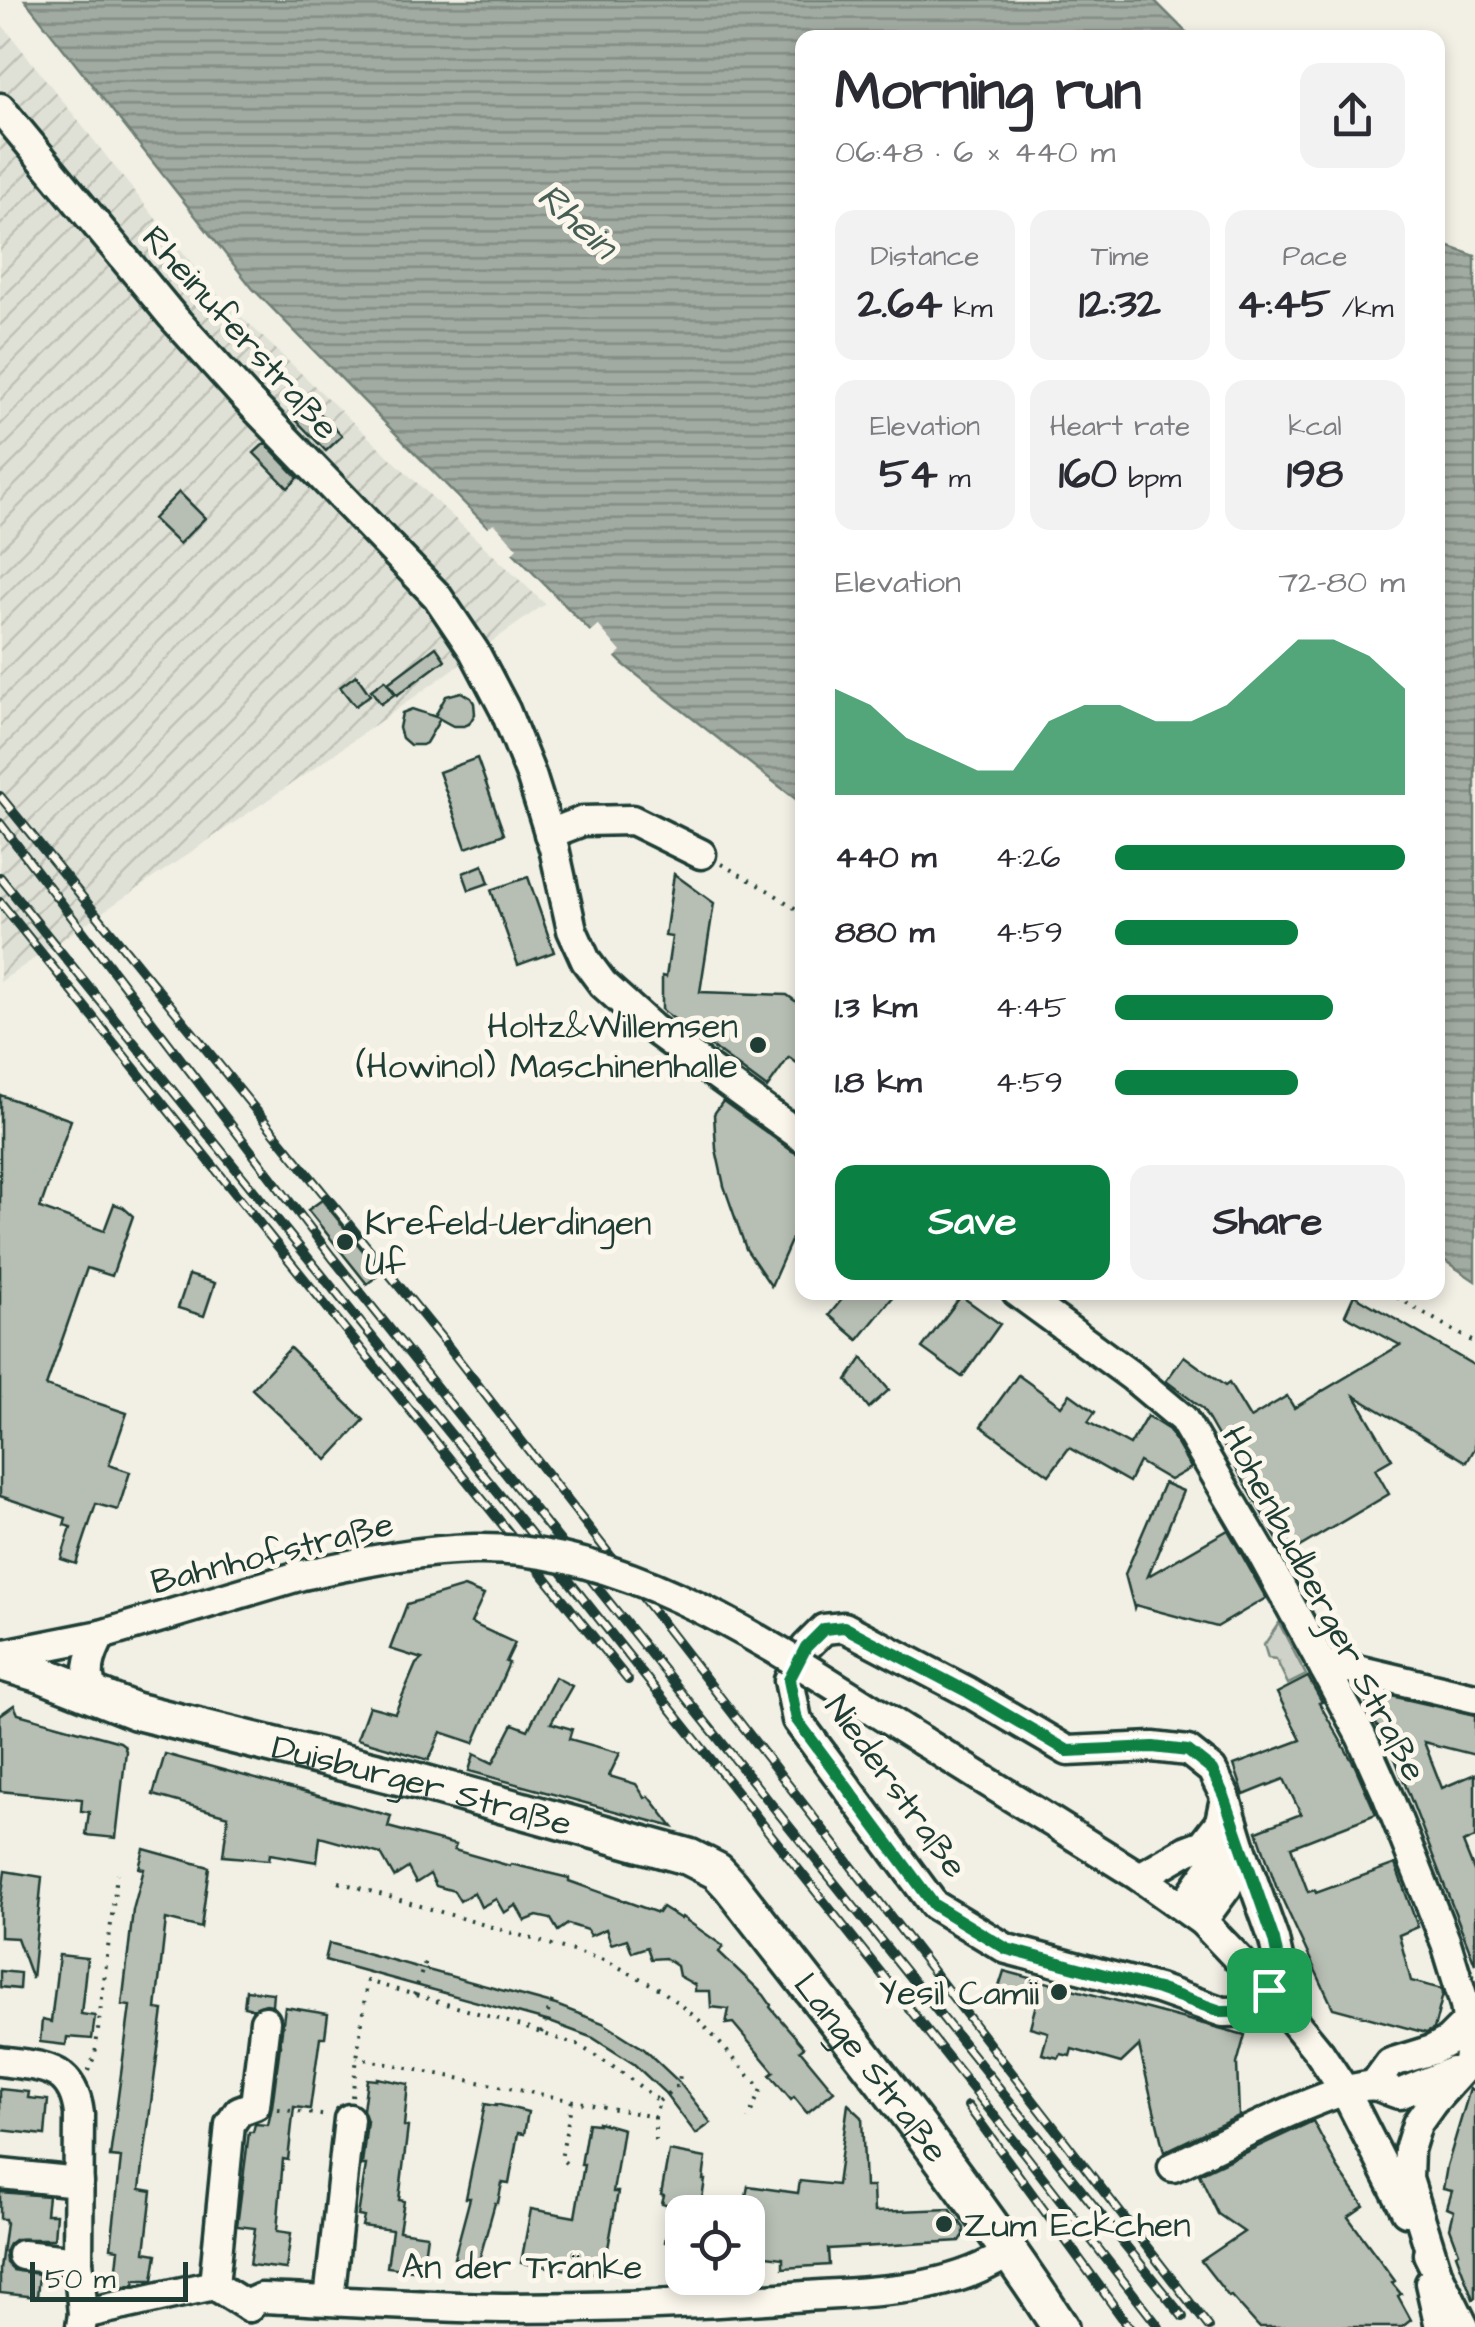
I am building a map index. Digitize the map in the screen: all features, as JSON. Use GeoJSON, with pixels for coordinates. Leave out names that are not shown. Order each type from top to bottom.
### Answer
{"type":"FeatureCollection","features":[{"type":"Feature","properties":{"kind":"main road","name":"Duisburger Straße"},"geometry":{"type":"LineString","coordinates":[[0,1658],[135,1712],[413,1780],[689,1857],[708,1866]]}},
{"type":"Feature","properties":{"kind":"main road","name":"Duisburger Straße"},"geometry":{"type":"LineString","coordinates":[[0,1686],[70,1704],[135,1712]]}},
{"type":"Feature","properties":{"kind":"main road","name":"Lange Straße"},"geometry":{"type":"LineString","coordinates":[[708,1866],[731,1886],[963,2186],[1060,2327]]}},
{"type":"Feature","properties":{"kind":"street","name":"Rheinuferstraße"},"geometry":{"type":"LineString","coordinates":[[0,108],[172,316],[437,596],[474,651],[504,710],[532,775],[549,834]]}},
{"type":"Feature","properties":{"kind":"street"},"geometry":{"type":"LineString","coordinates":[[701,854],[632,820],[583,821],[549,834],[572,930],[586,961],[603,984],[652,1028],[795,1132]]}},
{"type":"Feature","properties":{"kind":"street","name":"Hohenbudberger Straße"},"geometry":{"type":"LineString","coordinates":[[1028,1300],[1183,1419],[1325,1669],[1387,1794],[1446,1943],[1468,2020],[1472,2065]]}},
{"type":"Feature","properties":{"kind":"street","name":"Bahnhofstraße"},"geometry":{"type":"LineString","coordinates":[[0,1658],[101,1635],[302,1575],[399,1555],[477,1549],[544,1554],[659,1588],[732,1624],[1193,1913],[1278,2001],[1346,2091],[1464,2327]]}},
{"type":"Feature","properties":{"kind":"street","name":"Niederstraße"},"geometry":{"type":"LineString","coordinates":[[844,1627],[968,1692],[1068,1751],[1153,1747],[1188,1751],[1212,1770],[1223,1808],[1242,1848],[1277,1954],[1278,2001],[1223,2012],[1158,1989],[1007,1949],[934,1905],[797,1720],[789,1680],[806,1647],[824,1629],[844,1627]]}},
{"type":"Feature","properties":{"kind":"street"},"geometry":{"type":"LineString","coordinates":[[96,1698],[89,1686],[88,1663],[101,1635]]}},
{"type":"Feature","properties":{"kind":"street"},"geometry":{"type":"LineString","coordinates":[[1325,1669],[1336,1665],[1475,1698]]}},
{"type":"Feature","properties":{"kind":"street"},"geometry":{"type":"LineString","coordinates":[[1140,1877],[1203,1844],[1223,1808]]}},
{"type":"Feature","properties":{"kind":"street"},"geometry":{"type":"LineString","coordinates":[[1193,1913],[1210,1868],[1223,1808]]}},
{"type":"Feature","properties":{"kind":"street"},"geometry":{"type":"LineString","coordinates":[[1193,1913],[1227,1887],[1242,1848]]}},
{"type":"Feature","properties":{"kind":"street"},"geometry":{"type":"LineString","coordinates":[[1374,2085],[1390,2063],[1432,2050],[1448,2041],[1468,2020]]}},
{"type":"Feature","properties":{"kind":"street"},"geometry":{"type":"LineString","coordinates":[[0,2061],[62,2074],[78,2098],[82,2320],[214,2286],[230,2124],[239,2112],[255,2105],[265,2021]]}},
{"type":"Feature","properties":{"kind":"street"},"geometry":{"type":"LineString","coordinates":[[1173,2167],[1301,2107],[1346,2091],[1374,2085],[1399,2094],[1472,2065]]}},
{"type":"Feature","properties":{"kind":"street"},"geometry":{"type":"LineString","coordinates":[[1436,2269],[1408,2178],[1409,2150],[1417,2124],[1432,2102],[1472,2065]]}},
{"type":"Feature","properties":{"kind":"street"},"geometry":{"type":"LineString","coordinates":[[329,2300],[350,2119]]}},
{"type":"Feature","properties":{"kind":"street"},"geometry":{"type":"LineString","coordinates":[[1,2174],[79,2182]]}},
{"type":"Feature","properties":{"kind":"street","name":"Bahnhofstraße"},"geometry":{"type":"LineString","coordinates":[[1418,2233],[1440,2327]]}},
{"type":"Feature","properties":{"kind":"street","name":"An der Tränke"},"geometry":{"type":"LineString","coordinates":[[214,2286],[248,2317],[252,2302],[262,2298],[502,2308],[748,2301],[890,2290],[953,2280],[1010,2251]]}},
{"type":"Feature","properties":{"kind":"street"},"geometry":{"type":"LineString","coordinates":[[22,2256],[78,2261]]}},
{"type":"Feature","properties":{"kind":"path"},"geometry":{"type":"LineString","coordinates":[[701,854],[795,908]]}},
{"type":"Feature","properties":{"kind":"path"},"geometry":{"type":"LineString","coordinates":[[1401,1300],[1475,1344]]}},
{"type":"Feature","properties":{"kind":"path"},"geometry":{"type":"LineString","coordinates":[[78,2098],[95,2055],[117,1874]]}},
{"type":"Feature","properties":{"kind":"path"},"geometry":{"type":"LineString","coordinates":[[339,1882],[608,1961],[660,1989],[698,2020],[761,2090],[748,2119]]}},
{"type":"Feature","properties":{"kind":"path"},"geometry":{"type":"LineString","coordinates":[[414,1995],[426,1959]]}},
{"type":"Feature","properties":{"kind":"path"},"geometry":{"type":"LineString","coordinates":[[255,2105],[350,2119],[367,1981],[580,2046],[658,2101]]}},
{"type":"Feature","properties":{"kind":"path"},"geometry":{"type":"LineString","coordinates":[[542,2033],[554,1994]]}},
{"type":"Feature","properties":{"kind":"path"},"geometry":{"type":"LineString","coordinates":[[356,2058],[655,2116]]}},
{"type":"Feature","properties":{"kind":"path"},"geometry":{"type":"LineString","coordinates":[[656,2142],[658,2101],[679,2084],[680,2073]]}},
{"type":"Feature","properties":{"kind":"path"},"geometry":{"type":"LineString","coordinates":[[566,2163],[561,2159],[572,2100]]}},
{"type":"Feature","properties":{"kind":"shaded area"},"geometry":{"type":"Polygon","coordinates":[[[0,22],[210,287],[545,604],[313,769],[0,982],[0,22]]]}},
{"type":"Feature","properties":{"kind":"green space"},"geometry":{"type":"Polygon","coordinates":[[[1279,1623],[1306,1675],[1288,1684],[1276,1659],[1268,1658],[1264,1645],[1279,1623]]]}},
{"type":"Feature","properties":{"kind":"water","name":"Rhein"},"geometry":{"type":"Polygon","coordinates":[[[25,0],[1154,0],[1184,30],[795,30],[795,799],[623,664],[253,289],[25,0]]]}},
{"type":"Feature","properties":{"kind":"water"},"geometry":{"type":"Polygon","coordinates":[[[1445,245],[1475,256],[1475,1281],[1445,1261],[1445,245]]]}},
{"type":"Feature","properties":{"kind":"pier"},"geometry":{"type":"Polygon","coordinates":[[[494,523],[517,548],[509,556],[484,530],[494,523]]]}},
{"type":"Feature","properties":{"kind":"pier"},"geometry":{"type":"Polygon","coordinates":[[[598,625],[621,652],[612,660],[587,634],[598,625]]]}},
{"type":"Feature","properties":{"kind":"building"},"geometry":{"type":"Polygon","coordinates":[[[308,401],[342,436],[326,451],[292,416],[308,401]]]}},
{"type":"Feature","properties":{"kind":"building"},"geometry":{"type":"Polygon","coordinates":[[[265,443],[298,478],[288,488],[254,453],[265,443]]]}},
{"type":"Feature","properties":{"kind":"building"},"geometry":{"type":"Polygon","coordinates":[[[179,492],[205,518],[179,544],[153,519],[179,492]]]}},
{"type":"Feature","properties":{"kind":"building"},"geometry":{"type":"Polygon","coordinates":[[[436,647],[445,660],[397,695],[388,683],[436,647]]]}},
{"type":"Feature","properties":{"kind":"building"},"geometry":{"type":"Polygon","coordinates":[[[356,675],[370,695],[355,706],[340,687],[356,675]]]}},
{"type":"Feature","properties":{"kind":"building"},"geometry":{"type":"Polygon","coordinates":[[[385,680],[395,694],[381,704],[371,690],[385,680]]]}},
{"type":"Feature","properties":{"kind":"building"},"geometry":{"type":"Polygon","coordinates":[[[461,692],[474,703],[475,714],[469,724],[453,726],[440,719],[422,745],[410,745],[402,738],[402,713],[412,709],[439,718],[435,716],[446,696],[461,692]]]}},
{"type":"Feature","properties":{"kind":"building"},"geometry":{"type":"Polygon","coordinates":[[[477,758],[504,834],[466,848],[439,772],[477,758]]]}},
{"type":"Feature","properties":{"kind":"building"},"geometry":{"type":"Polygon","coordinates":[[[483,865],[489,883],[469,890],[463,873],[483,865]]]}},
{"type":"Feature","properties":{"kind":"building"},"geometry":{"type":"Polygon","coordinates":[[[674,874],[714,903],[700,992],[787,995],[795,1001],[795,1062],[789,1057],[767,1088],[662,1010],[662,976],[666,977],[672,937],[665,936],[674,874]]]}},
{"type":"Feature","properties":{"kind":"building"},"geometry":{"type":"Polygon","coordinates":[[[528,877],[554,952],[518,965],[491,890],[528,877]]]}},
{"type":"Feature","properties":{"kind":"building"},"geometry":{"type":"Polygon","coordinates":[[[0,1095],[71,1120],[40,1208],[104,1231],[114,1204],[133,1216],[112,1276],[87,1268],[46,1386],[127,1413],[109,1465],[130,1472],[118,1510],[96,1504],[76,1564],[61,1559],[71,1527],[64,1525],[66,1518],[0,1496],[0,1095]]]}},
{"type":"Feature","properties":{"kind":"building"},"geometry":{"type":"Polygon","coordinates":[[[723,1101],[795,1152],[795,1234],[771,1286],[746,1249],[724,1186],[714,1114],[723,1101]]]}},
{"type":"Feature","properties":{"kind":"building","name":"Krefeld-Uerdingen Uf"},"geometry":{"type":"Polygon","coordinates":[[[322,1200],[381,1273],[367,1284],[308,1210],[322,1200]]]}},
{"type":"Feature","properties":{"kind":"building"},"geometry":{"type":"Polygon","coordinates":[[[189,1275],[215,1283],[204,1316],[178,1308],[189,1275]]]}},
{"type":"Feature","properties":{"kind":"building"},"geometry":{"type":"Polygon","coordinates":[[[841,1300],[890,1300],[858,1340],[829,1315],[841,1300]]]}},
{"type":"Feature","properties":{"kind":"building"},"geometry":{"type":"Polygon","coordinates":[[[958,1300],[967,1300],[1000,1324],[962,1377],[922,1348],[958,1300]]]}},
{"type":"Feature","properties":{"kind":"building"},"geometry":{"type":"Polygon","coordinates":[[[1352,1300],[1363,1300],[1475,1366],[1475,1448],[1467,1462],[1355,1396],[1392,1459],[1375,1469],[1389,1494],[1286,1555],[1202,1408],[1166,1381],[1184,1356],[1225,1386],[1229,1383],[1250,1418],[1287,1396],[1294,1408],[1400,1345],[1345,1315],[1352,1300]]]}},
{"type":"Feature","properties":{"kind":"building"},"geometry":{"type":"Polygon","coordinates":[[[290,1348],[364,1420],[327,1460],[252,1389],[290,1348]]]}},
{"type":"Feature","properties":{"kind":"building"},"geometry":{"type":"Polygon","coordinates":[[[862,1358],[889,1390],[869,1408],[847,1380],[862,1358]]]}},
{"type":"Feature","properties":{"kind":"building"},"geometry":{"type":"Polygon","coordinates":[[[1018,1375],[1061,1406],[1070,1394],[1095,1412],[1088,1422],[1130,1445],[1147,1416],[1169,1430],[1191,1468],[1170,1480],[1139,1462],[1129,1482],[1069,1448],[1049,1475],[981,1426],[1018,1375]]]}},
{"type":"Feature","properties":{"kind":"building"},"geometry":{"type":"Polygon","coordinates":[[[1164,1483],[1183,1491],[1148,1576],[1228,1530],[1266,1598],[1217,1627],[1135,1605],[1134,1608],[1125,1574],[1164,1483]]]}},
{"type":"Feature","properties":{"kind":"building"},"geometry":{"type":"Polygon","coordinates":[[[464,1587],[484,1595],[471,1623],[515,1643],[474,1743],[441,1732],[429,1760],[357,1739],[369,1706],[395,1713],[416,1664],[422,1659],[390,1649],[407,1604],[464,1587]]]}},
{"type":"Feature","properties":{"kind":"building"},"geometry":{"type":"Polygon","coordinates":[[[555,1677],[572,1686],[551,1723],[572,1729],[569,1739],[620,1753],[609,1776],[636,1784],[673,1827],[469,1771],[474,1754],[493,1763],[513,1724],[528,1730],[555,1677]]]}},
{"type":"Feature","properties":{"kind":"building"},"geometry":{"type":"Polygon","coordinates":[[[1308,1677],[1376,1814],[1291,1847],[1308,1892],[1316,1893],[1395,1864],[1418,1927],[1399,1935],[1411,1981],[1442,1989],[1443,1994],[1434,2029],[1426,2033],[1333,2008],[1276,1886],[1257,1831],[1301,1814],[1284,1779],[1244,1795],[1234,1765],[1301,1740],[1277,1693],[1308,1677]]]}},
{"type":"Feature","properties":{"kind":"building"},"geometry":{"type":"Polygon","coordinates":[[[1374,1692],[1475,1715],[1475,1755],[1424,1742],[1442,1788],[1475,1774],[1475,1838],[1463,1843],[1475,1873],[1475,1964],[1396,1761],[1367,1707],[1366,1700],[1374,1692]]]}},
{"type":"Feature","properties":{"kind":"building"},"geometry":{"type":"Polygon","coordinates":[[[14,1705],[18,1714],[124,1745],[116,1838],[86,1835],[89,1812],[81,1811],[82,1799],[0,1791],[0,1715],[14,1705]]]}},
{"type":"Feature","properties":{"kind":"building"},"geometry":{"type":"Polygon","coordinates":[[[165,1754],[391,1816],[388,1827],[456,1845],[454,1850],[569,1878],[658,1913],[662,1907],[682,1917],[723,1946],[719,1952],[764,1995],[804,2047],[800,2050],[834,2091],[807,2113],[770,2075],[774,2072],[733,2023],[726,2024],[729,2009],[711,2007],[710,1991],[695,1991],[695,1985],[679,1976],[677,1966],[665,1958],[651,1959],[647,1947],[632,1952],[627,1939],[611,1944],[606,1929],[590,1936],[587,1930],[568,1924],[558,1931],[551,1919],[537,1916],[525,1921],[516,1905],[504,1913],[496,1899],[481,1907],[474,1892],[460,1901],[454,1891],[436,1886],[430,1874],[416,1883],[408,1868],[394,1877],[381,1854],[320,1837],[317,1862],[270,1854],[269,1860],[223,1856],[228,1816],[153,1795],[165,1754]]]}},
{"type":"Feature","properties":{"kind":"building"},"geometry":{"type":"Polygon","coordinates":[[[144,1849],[209,1867],[201,1928],[166,1919],[156,2009],[163,2010],[140,2189],[152,2191],[145,2252],[157,2254],[153,2280],[135,2280],[134,2285],[121,2288],[115,2287],[119,2249],[111,2248],[121,2158],[110,2157],[130,2006],[122,2005],[144,1849]]]}},
{"type":"Feature","properties":{"kind":"building"},"geometry":{"type":"Polygon","coordinates":[[[5,1871],[42,1877],[32,1979],[17,1938],[0,1937],[5,1871]]]}},
{"type":"Feature","properties":{"kind":"building"},"geometry":{"type":"Polygon","coordinates":[[[329,1943],[556,2005],[603,2023],[644,2049],[679,2082],[711,2123],[696,2134],[665,2093],[634,2064],[593,2038],[550,2022],[325,1960],[329,1943]]]}},
{"type":"Feature","properties":{"kind":"building"},"geometry":{"type":"Polygon","coordinates":[[[59,1955],[87,1958],[81,2014],[95,2016],[92,2039],[67,2037],[66,2045],[40,2042],[42,2020],[51,2022],[59,1955]]]}},
{"type":"Feature","properties":{"kind":"building"},"geometry":{"type":"Polygon","coordinates":[[[0,1971],[20,1973],[19,1989],[0,1987],[0,1971]]]}},
{"type":"Feature","properties":{"kind":"building"},"geometry":{"type":"Polygon","coordinates":[[[1004,1971],[1245,2035],[1237,2064],[1239,2116],[1164,2152],[1139,2046],[1121,2063],[1072,2049],[1070,2056],[1061,2054],[1059,2058],[1042,2054],[1048,2032],[1030,2027],[1036,2004],[997,1993],[1004,1971]]]}},
{"type":"Feature","properties":{"kind":"building"},"geometry":{"type":"Polygon","coordinates":[[[246,1990],[273,1993],[272,2005],[244,2007],[246,1990]]]}},
{"type":"Feature","properties":{"kind":"building"},"geometry":{"type":"Polygon","coordinates":[[[285,2007],[328,2014],[325,2037],[320,2037],[310,2109],[294,2107],[288,2160],[283,2159],[277,2231],[291,2233],[286,2269],[250,2265],[255,2228],[237,2226],[249,2132],[253,2132],[255,2124],[268,2125],[272,2107],[285,2007]]]}},
{"type":"Feature","properties":{"kind":"building"},"geometry":{"type":"Polygon","coordinates":[[[367,2079],[408,2084],[404,2126],[408,2127],[399,2200],[404,2201],[399,2231],[427,2235],[422,2271],[387,2267],[392,2230],[362,2226],[364,2217],[358,2216],[366,2165],[362,2165],[367,2079]]]}},
{"type":"Feature","properties":{"kind":"building"},"geometry":{"type":"Polygon","coordinates":[[[0,2089],[29,2092],[28,2098],[48,2100],[45,2135],[0,2130],[0,2089]]]}},
{"type":"Feature","properties":{"kind":"building"},"geometry":{"type":"Polygon","coordinates":[[[1470,2089],[1475,2090],[1473,2299],[1450,2228],[1454,2211],[1447,2208],[1452,2191],[1443,2189],[1470,2089]]]}},
{"type":"Feature","properties":{"kind":"building"},"geometry":{"type":"Polygon","coordinates":[[[485,2104],[528,2112],[524,2134],[518,2133],[509,2184],[502,2183],[478,2264],[454,2258],[470,2198],[466,2198],[485,2104]]]}},
{"type":"Feature","properties":{"kind":"building"},"geometry":{"type":"Polygon","coordinates":[[[848,2104],[862,2117],[865,2187],[873,2187],[874,2212],[950,2209],[964,2228],[964,2235],[960,2241],[828,2249],[829,2265],[783,2268],[783,2258],[765,2256],[765,2195],[746,2195],[748,2186],[798,2193],[800,2181],[837,2185],[848,2104]]]}},
{"type":"Feature","properties":{"kind":"building"},"geometry":{"type":"Polygon","coordinates":[[[1313,2121],[1364,2206],[1348,2217],[1395,2281],[1392,2283],[1411,2320],[1402,2327],[1259,2327],[1201,2261],[1244,2232],[1218,2214],[1199,2174],[1313,2121]]]}},
{"type":"Feature","properties":{"kind":"building"},"geometry":{"type":"Polygon","coordinates":[[[588,2123],[623,2129],[613,2192],[618,2192],[607,2254],[601,2253],[597,2274],[521,2263],[531,2209],[575,2217],[588,2123]]]}},
{"type":"Feature","properties":{"kind":"building"},"geometry":{"type":"Polygon","coordinates":[[[669,2151],[706,2158],[703,2195],[665,2195],[665,2205],[661,2195],[669,2151]]]}},
{"type":"Feature","properties":{"kind":"building"},"geometry":{"type":"Polygon","coordinates":[[[0,2192],[48,2196],[46,2214],[56,2214],[54,2239],[16,2239],[5,2252],[6,2263],[13,2270],[39,2274],[37,2297],[0,2293],[6,2223],[0,2219],[0,2192]]]}},
{"type":"Feature","properties":{"kind":"railway"},"geometry":{"type":"LineString","coordinates":[[0,796],[443,1340],[1209,2327]]}},
{"type":"Feature","properties":{"kind":"railway"},"geometry":{"type":"LineString","coordinates":[[0,823],[332,1257],[1183,2317]]}},
{"type":"Feature","properties":{"kind":"railway"},"geometry":{"type":"LineString","coordinates":[[0,877],[554,1562],[1159,2327]]}},
{"type":"Feature","properties":{"kind":"railway"},"geometry":{"type":"LineString","coordinates":[[0,902],[628,1680]]}},
{"type":"Feature","properties":{"kind":"railway"},"geometry":{"type":"LineString","coordinates":[[968,2106],[1129,2327]]}},
{"type":"Feature","properties":{"kind":"place","name":"Holtz&Willemsen (Howinol) Maschinenhalle"},"geometry":{"type":"Point","coordinates":[758,1045]}},
{"type":"Feature","properties":{"kind":"place","name":"Krefeld-Uerdingen Uf"},"geometry":{"type":"Point","coordinates":[345,1242]}},
{"type":"Feature","properties":{"kind":"place","name":"Yesil Camii"},"geometry":{"type":"Point","coordinates":[1059,1992]}},
{"type":"Feature","properties":{"kind":"place","name":"Zum Eckchen"},"geometry":{"type":"Point","coordinates":[944,2224]}},
{"type":"Feature","properties":{"kind":"route"},"geometry":{"type":"LineString","coordinates":[[844,1627],[968,1692],[1068,1751],[1153,1747],[1188,1751],[1212,1770],[1224,1796],[1274,1940],[1280,1968],[1269,1990],[1286,2011],[1223,2012],[1158,1989],[1007,1949],[934,1905],[797,1720],[789,1680],[806,1647],[824,1629],[844,1627]]}}]}
